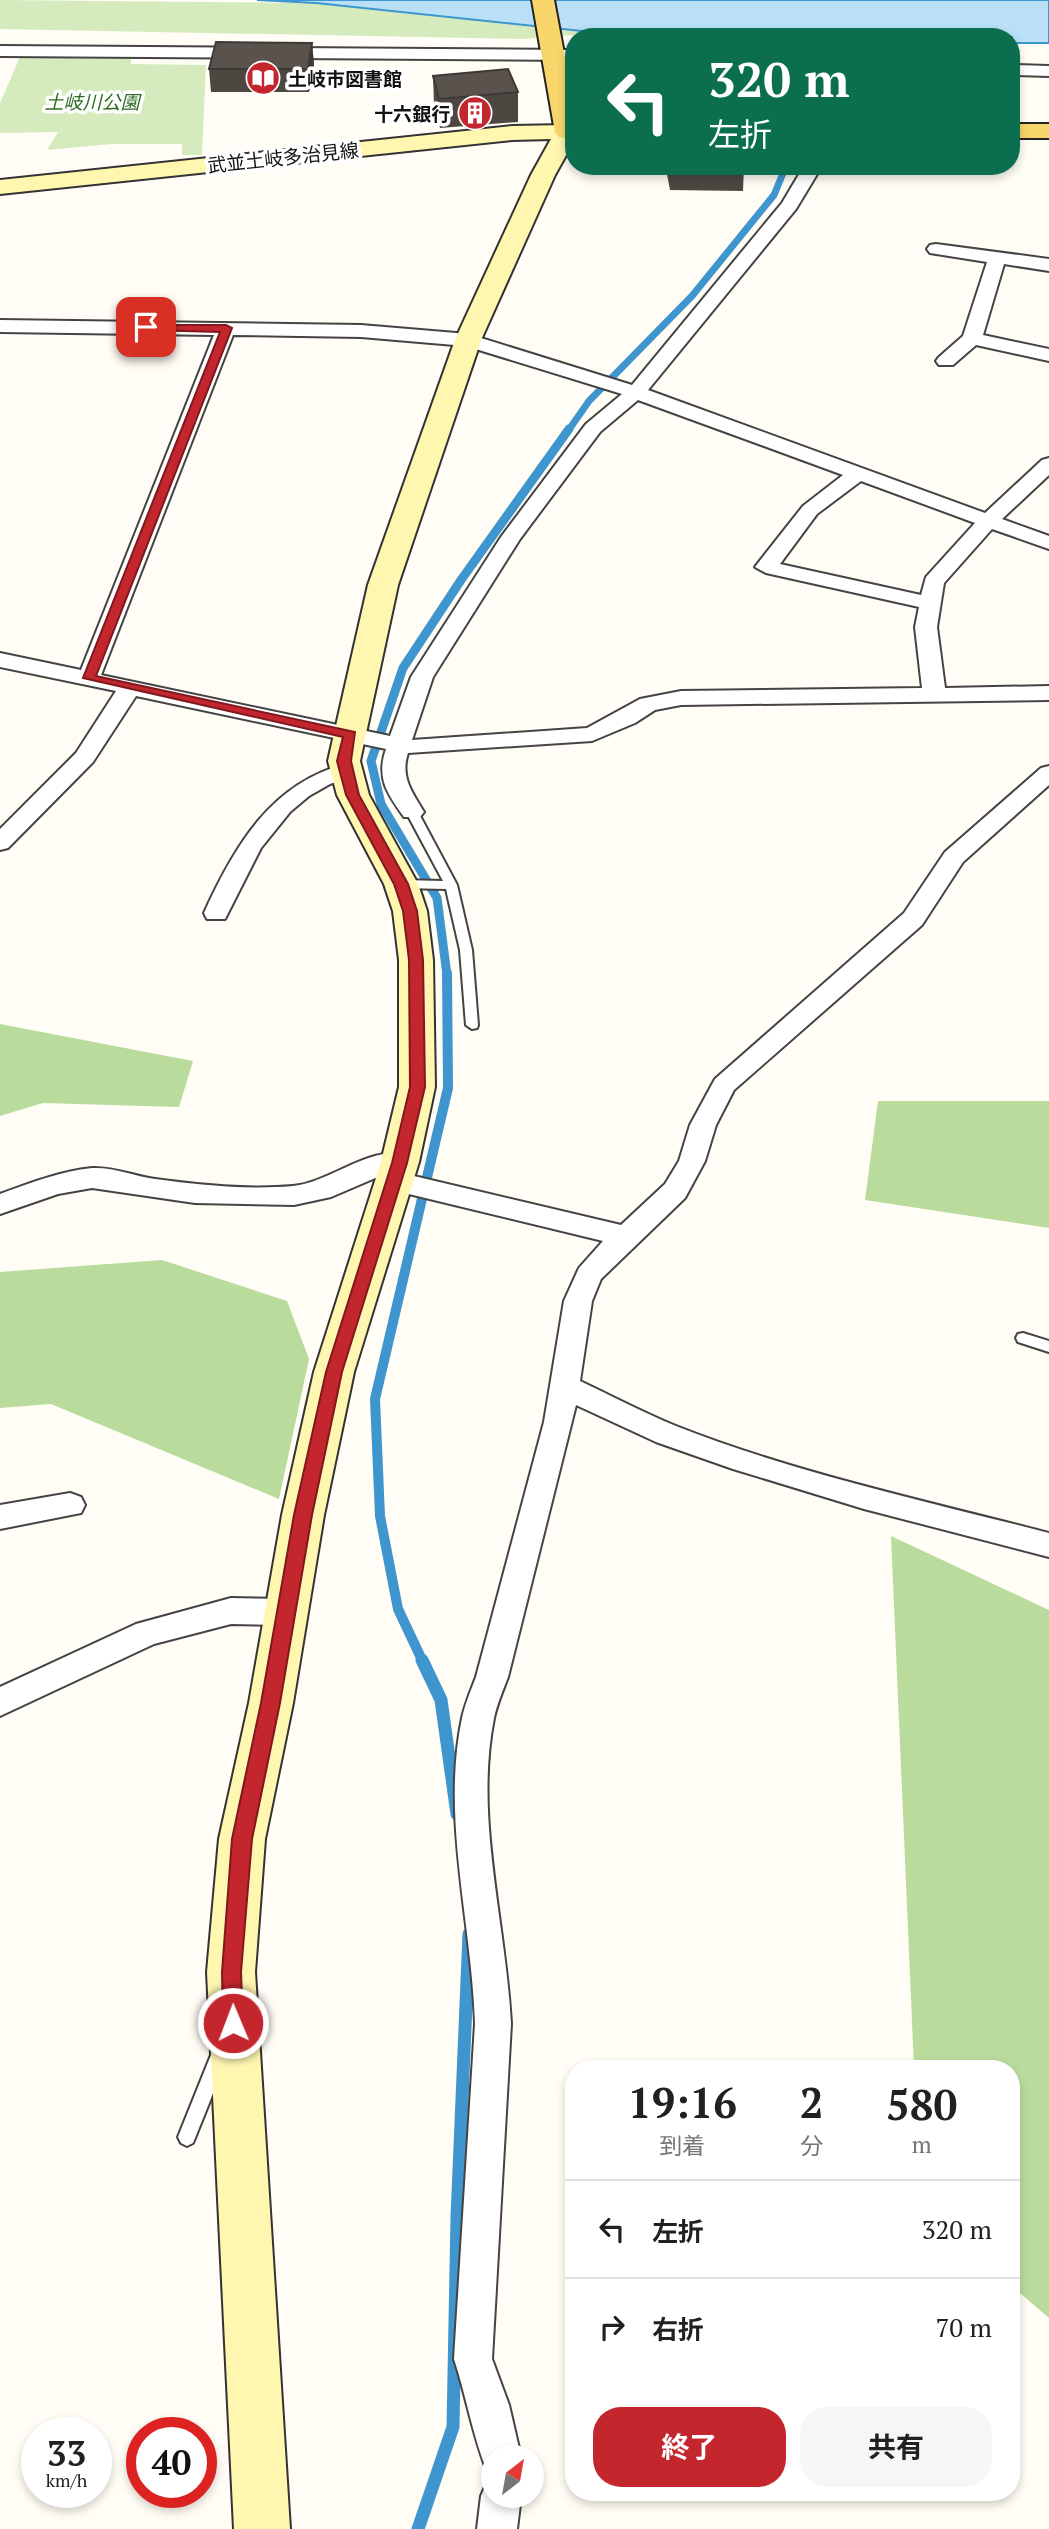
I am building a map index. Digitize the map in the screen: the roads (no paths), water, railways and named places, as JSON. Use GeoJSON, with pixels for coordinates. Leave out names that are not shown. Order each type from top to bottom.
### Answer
{"type":"FeatureCollection","features":[{"type":"Feature","properties":{"kind":"main road"},"geometry":{"type":"LineString","coordinates":[[543,0],[560,51],[565,92]]}},
{"type":"Feature","properties":{"kind":"main road"},"geometry":{"type":"LineString","coordinates":[[1020,131],[1049,131]]}},
{"type":"Feature","properties":{"kind":"street"},"geometry":{"type":"LineString","coordinates":[[0,51],[560,51]]}},
{"type":"Feature","properties":{"kind":"street"},"geometry":{"type":"LineString","coordinates":[[1020,70],[1049,71]]}},
{"type":"Feature","properties":{"kind":"street","name":"武並土岐多治見線"},"geometry":{"type":"LineString","coordinates":[[0,187],[512,133],[565,132]]}},
{"type":"Feature","properties":{"kind":"street"},"geometry":{"type":"LineString","coordinates":[[262,2529],[233,2023],[232,1972],[242,1839],[288,1612],[303,1515],[334,1372],[400,1176],[417,1087],[419,1058],[416,960],[410,911],[401,884],[353,795],[371,746],[383,585],[468,340],[543,175],[565,140]]}},
{"type":"Feature","properties":{"kind":"street"},"geometry":{"type":"LineString","coordinates":[[216,913],[252,841],[283,806],[371,746],[422,677],[511,537],[593,428],[739,270],[790,205],[808,175]]}},
{"type":"Feature","properties":{"kind":"street"},"geometry":{"type":"LineString","coordinates":[[936,249],[1049,265]]}},
{"type":"Feature","properties":{"kind":"street"},"geometry":{"type":"LineString","coordinates":[[946,361],[972,338],[997,258]]}},
{"type":"Feature","properties":{"kind":"street"},"geometry":{"type":"LineString","coordinates":[[0,326],[361,331],[468,340],[597,378],[990,519],[1049,543]]}},
{"type":"Feature","properties":{"kind":"street"},"geometry":{"type":"LineString","coordinates":[[89,678],[226,328]]}},
{"type":"Feature","properties":{"kind":"street"},"geometry":{"type":"LineString","coordinates":[[972,338],[1049,355]]}},
{"type":"Feature","properties":{"kind":"street"},"geometry":{"type":"LineString","coordinates":[[934,693],[926,627],[934,582],[990,519],[1049,464]]}},
{"type":"Feature","properties":{"kind":"street"},"geometry":{"type":"LineString","coordinates":[[859,473],[810,510],[766,567],[930,603]]}},
{"type":"Feature","properties":{"kind":"street"},"geometry":{"type":"LineString","coordinates":[[0,660],[131,687],[371,746],[478,744],[593,734],[627,718],[648,704],[681,698],[1049,693]]}},
{"type":"Feature","properties":{"kind":"street"},"geometry":{"type":"LineString","coordinates":[[0,843],[85,757],[131,687]]}},
{"type":"Feature","properties":{"kind":"street"},"geometry":{"type":"LineString","coordinates":[[371,746],[391,768],[394,780],[412,813]]}},
{"type":"Feature","properties":{"kind":"street"},"geometry":{"type":"LineString","coordinates":[[498,2445],[489,2405],[473,2360],[493,2023],[484,1907],[469,1782],[479,1703],[492,1677],[559,1422],[578,1301],[600,1260],[675,1191],[692,1161],[703,1125],[724,1085],[913,919],[954,857],[1049,773]]}},
{"type":"Feature","properties":{"kind":"street"},"geometry":{"type":"LineString","coordinates":[[0,1204],[91,1178],[110,1178],[160,1189],[268,1195],[311,1193],[370,1166],[444,1194],[626,1236]]}},
{"type":"Feature","properties":{"kind":"street"},"geometry":{"type":"LineString","coordinates":[[565,1387],[666,1434],[733,1457],[875,1500],[1049,1545]]}},
{"type":"Feature","properties":{"kind":"street"},"geometry":{"type":"LineString","coordinates":[[0,1517],[70,1505]]}},
{"type":"Feature","properties":{"kind":"street"},"geometry":{"type":"LineString","coordinates":[[0,1702],[147,1633],[231,1611],[288,1612]]}},
{"type":"Feature","properties":{"kind":"lane"},"geometry":{"type":"LineString","coordinates":[[412,813],[451,884],[466,950],[472,1025]]}},
{"type":"Feature","properties":{"kind":"lane"},"geometry":{"type":"LineString","coordinates":[[401,884],[451,884]]}},
{"type":"Feature","properties":{"kind":"lane"},"geometry":{"type":"LineString","coordinates":[[1023,1338],[1049,1347]]}},
{"type":"Feature","properties":{"kind":"lane"},"geometry":{"type":"LineString","coordinates":[[187,2137],[233,2023]]}},
{"type":"Feature","properties":{"kind":"water"},"geometry":{"type":"Polygon","coordinates":[[[257,0],[1049,0],[1049,43],[1020,43],[1020,28],[565,29],[316,3],[257,0]]]}},
{"type":"Feature","properties":{"kind":"waterway"},"geometry":{"type":"LineString","coordinates":[[568,431],[589,401],[692,296],[774,195],[782,175]]}},
{"type":"Feature","properties":{"kind":"waterway"},"geometry":{"type":"LineString","coordinates":[[447,975],[437,898],[381,804],[371,761],[403,668],[461,580],[569,429]]}},
{"type":"Feature","properties":{"kind":"waterway"},"geometry":{"type":"LineString","coordinates":[[423,1662],[398,1609],[380,1516],[375,1399],[448,1088],[447,973]]}},
{"type":"Feature","properties":{"kind":"waterway"},"geometry":{"type":"LineString","coordinates":[[422,1660],[441,1700],[457,1814]]}},
{"type":"Feature","properties":{"kind":"waterway"},"geometry":{"type":"LineString","coordinates":[[418,2529],[453,2427],[457,2217],[469,1934]]}},
{"type":"Feature","properties":{"kind":"place","name":"土岐市図書館"},"geometry":{"type":"Point","coordinates":[263,78]}},
{"type":"Feature","properties":{"kind":"place","name":"十六銀行"},"geometry":{"type":"Point","coordinates":[475,113]}},
{"type":"Feature","properties":{"kind":"park label","name":"土岐川公園"},"geometry":{"type":"Point","coordinates":[92,101]}}]}
